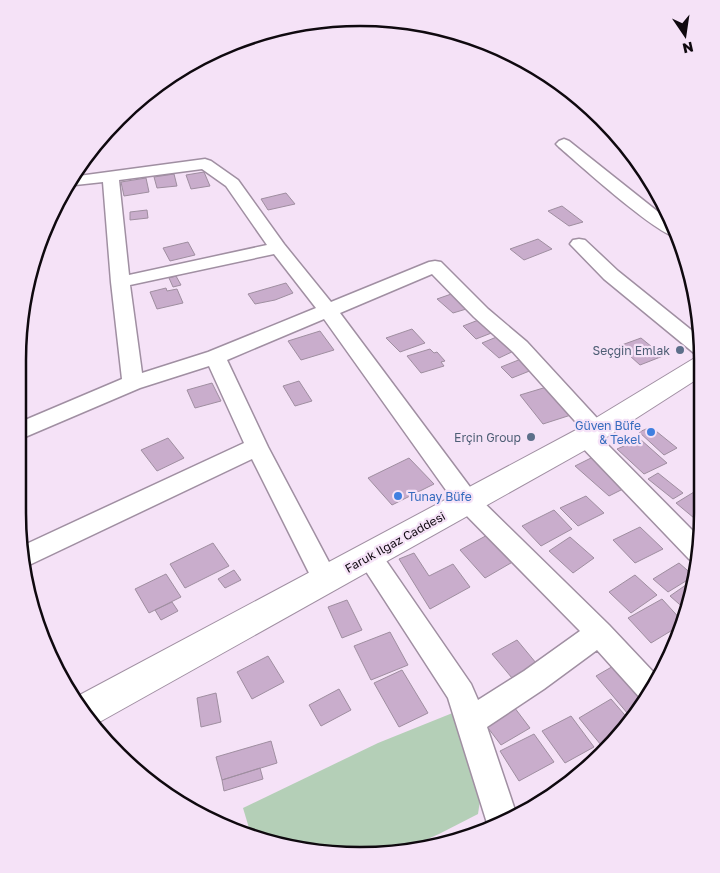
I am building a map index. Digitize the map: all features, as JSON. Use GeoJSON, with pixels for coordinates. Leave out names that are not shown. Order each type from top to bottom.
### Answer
{"type":"FeatureCollection","features":[{"type":"Feature","properties":{"kind":"street"},"geometry":{"type":"LineString","coordinates":[[564,144],[664,223]]}},
{"type":"Feature","properties":{"kind":"street"},"geometry":{"type":"LineString","coordinates":[[79,180],[204,164],[232,183],[278,248],[327,309],[467,501],[599,634],[646,685]]}},
{"type":"Feature","properties":{"kind":"street"},"geometry":{"type":"LineString","coordinates":[[110,176],[120,282],[133,383]]}},
{"type":"Feature","properties":{"kind":"street"},"geometry":{"type":"LineString","coordinates":[[579,244],[611,275],[693,342]]}},
{"type":"Feature","properties":{"kind":"street"},"geometry":{"type":"LineString","coordinates":[[120,282],[278,248]]}},
{"type":"Feature","properties":{"kind":"street"},"geometry":{"type":"LineString","coordinates":[[26,429],[133,383],[215,357],[327,309],[436,266],[481,313],[520,348],[575,409],[592,434],[692,545]]}},
{"type":"Feature","properties":{"kind":"street"},"geometry":{"type":"LineString","coordinates":[[215,357],[257,448],[326,580]]}},
{"type":"Feature","properties":{"kind":"street","name":"Faruk Ilgaz Caddesi"},"geometry":{"type":"LineString","coordinates":[[90,708],[592,434],[694,370]]}},
{"type":"Feature","properties":{"kind":"street"},"geometry":{"type":"LineString","coordinates":[[29,554],[160,491],[257,448]]}},
{"type":"Feature","properties":{"kind":"street"},"geometry":{"type":"LineString","coordinates":[[370,556],[460,693],[501,815]]}},
{"type":"Feature","properties":{"kind":"street"},"geometry":{"type":"LineString","coordinates":[[470,720],[534,680],[599,634]]}},
{"type":"Feature","properties":{"kind":"green space"},"geometry":{"type":"Polygon","coordinates":[[[455,712],[481,794],[478,814],[426,840],[382,846],[360,847],[316,844],[249,827],[243,808],[378,743],[455,712]]]}},
{"type":"Feature","properties":{"kind":"building"},"geometry":{"type":"Polygon","coordinates":[[[204,172],[210,186],[191,189],[186,175],[204,172]]]}},
{"type":"Feature","properties":{"kind":"building"},"geometry":{"type":"Polygon","coordinates":[[[174,174],[177,186],[157,188],[154,177],[174,174]]]}},
{"type":"Feature","properties":{"kind":"building"},"geometry":{"type":"Polygon","coordinates":[[[146,178],[149,192],[124,196],[121,182],[146,178]]]}},
{"type":"Feature","properties":{"kind":"building"},"geometry":{"type":"Polygon","coordinates":[[[286,193],[295,204],[268,210],[261,199],[286,193]]]}},
{"type":"Feature","properties":{"kind":"building"},"geometry":{"type":"Polygon","coordinates":[[[562,206],[583,222],[569,226],[548,211],[562,206]]]}},
{"type":"Feature","properties":{"kind":"building"},"geometry":{"type":"Polygon","coordinates":[[[147,210],[148,218],[130,220],[130,212],[147,210]]]}},
{"type":"Feature","properties":{"kind":"building"},"geometry":{"type":"Polygon","coordinates":[[[538,239],[552,249],[524,260],[510,249],[538,239]]]}},
{"type":"Feature","properties":{"kind":"building"},"geometry":{"type":"Polygon","coordinates":[[[188,242],[195,255],[170,261],[163,248],[188,242]]]}},
{"type":"Feature","properties":{"kind":"building"},"geometry":{"type":"Polygon","coordinates":[[[176,276],[181,285],[173,287],[169,278],[176,276]]]}},
{"type":"Feature","properties":{"kind":"building"},"geometry":{"type":"Polygon","coordinates":[[[286,283],[293,293],[275,300],[255,304],[248,294],[286,283]]]}},
{"type":"Feature","properties":{"kind":"building"},"geometry":{"type":"Polygon","coordinates":[[[166,288],[167,291],[177,289],[183,303],[157,309],[150,292],[166,288]]]}},
{"type":"Feature","properties":{"kind":"building"},"geometry":{"type":"Polygon","coordinates":[[[457,292],[473,307],[453,313],[437,299],[457,292]]]}},
{"type":"Feature","properties":{"kind":"building"},"geometry":{"type":"Polygon","coordinates":[[[481,319],[494,332],[476,339],[463,326],[481,319]]]}},
{"type":"Feature","properties":{"kind":"building"},"geometry":{"type":"Polygon","coordinates":[[[412,329],[425,343],[400,352],[386,338],[412,329]]]}},
{"type":"Feature","properties":{"kind":"building"},"geometry":{"type":"Polygon","coordinates":[[[320,331],[334,350],[301,360],[288,341],[320,331]]]}},
{"type":"Feature","properties":{"kind":"building"},"geometry":{"type":"Polygon","coordinates":[[[499,336],[516,350],[499,358],[482,343],[499,336]]]}},
{"type":"Feature","properties":{"kind":"building"},"geometry":{"type":"Polygon","coordinates":[[[641,338],[663,356],[640,365],[619,346],[641,338]]]}},
{"type":"Feature","properties":{"kind":"building"},"geometry":{"type":"Polygon","coordinates":[[[430,349],[434,353],[437,352],[445,361],[441,362],[444,366],[421,373],[407,356],[430,349]]]}},
{"type":"Feature","properties":{"kind":"building"},"geometry":{"type":"Polygon","coordinates":[[[521,359],[532,370],[512,378],[501,367],[521,359]]]}},
{"type":"Feature","properties":{"kind":"building"},"geometry":{"type":"Polygon","coordinates":[[[299,381],[312,401],[295,406],[283,386],[299,381]]]}},
{"type":"Feature","properties":{"kind":"building"},"geometry":{"type":"Polygon","coordinates":[[[212,383],[221,401],[195,408],[187,390],[212,383]]]}},
{"type":"Feature","properties":{"kind":"building"},"geometry":{"type":"Polygon","coordinates":[[[550,386],[574,414],[543,424],[520,395],[550,386]]]}},
{"type":"Feature","properties":{"kind":"building"},"geometry":{"type":"Polygon","coordinates":[[[651,427],[677,448],[664,455],[639,432],[651,427]]]}},
{"type":"Feature","properties":{"kind":"building"},"geometry":{"type":"Polygon","coordinates":[[[168,438],[184,458],[157,471],[141,450],[168,438]]]}},
{"type":"Feature","properties":{"kind":"building"},"geometry":{"type":"Polygon","coordinates":[[[640,439],[667,463],[644,474],[617,449],[640,439]]]}},
{"type":"Feature","properties":{"kind":"building"},"geometry":{"type":"Polygon","coordinates":[[[409,458],[434,484],[392,505],[368,478],[409,458]]]}},
{"type":"Feature","properties":{"kind":"building"},"geometry":{"type":"Polygon","coordinates":[[[591,458],[625,488],[609,496],[575,466],[591,458]]]}},
{"type":"Feature","properties":{"kind":"building"},"geometry":{"type":"Polygon","coordinates":[[[658,473],[683,493],[673,499],[648,479],[658,473]]]}},
{"type":"Feature","properties":{"kind":"building"},"geometry":{"type":"Polygon","coordinates":[[[694,492],[694,518],[676,503],[694,492]]]}},
{"type":"Feature","properties":{"kind":"building"},"geometry":{"type":"Polygon","coordinates":[[[586,496],[604,513],[578,526],[560,508],[586,496]]]}},
{"type":"Feature","properties":{"kind":"building"},"geometry":{"type":"Polygon","coordinates":[[[554,510],[572,529],[541,546],[522,526],[554,510]]]}},
{"type":"Feature","properties":{"kind":"building"},"geometry":{"type":"Polygon","coordinates":[[[640,527],[663,549],[635,563],[613,540],[640,527]]]}},
{"type":"Feature","properties":{"kind":"building"},"geometry":{"type":"Polygon","coordinates":[[[491,533],[516,560],[485,578],[460,550],[491,533]]]}},
{"type":"Feature","properties":{"kind":"building"},"geometry":{"type":"Polygon","coordinates":[[[570,537],[594,558],[573,573],[549,551],[570,537]]]}},
{"type":"Feature","properties":{"kind":"building"},"geometry":{"type":"Polygon","coordinates":[[[213,543],[229,566],[185,588],[170,564],[213,543]]]}},
{"type":"Feature","properties":{"kind":"building"},"geometry":{"type":"Polygon","coordinates":[[[414,553],[429,576],[453,564],[470,587],[430,609],[399,559],[414,553]]]}},
{"type":"Feature","properties":{"kind":"building"},"geometry":{"type":"Polygon","coordinates":[[[679,563],[688,571],[686,581],[668,592],[653,579],[679,563]]]}},
{"type":"Feature","properties":{"kind":"building"},"geometry":{"type":"Polygon","coordinates":[[[234,570],[241,580],[225,588],[218,579],[234,570]]]}},
{"type":"Feature","properties":{"kind":"building"},"geometry":{"type":"Polygon","coordinates":[[[166,574],[181,597],[149,613],[135,589],[166,574]]]}},
{"type":"Feature","properties":{"kind":"building"},"geometry":{"type":"Polygon","coordinates":[[[635,575],[657,595],[631,613],[609,592],[635,575]]]}},
{"type":"Feature","properties":{"kind":"building"},"geometry":{"type":"Polygon","coordinates":[[[685,585],[680,605],[670,596],[685,585]]]}},
{"type":"Feature","properties":{"kind":"building"},"geometry":{"type":"Polygon","coordinates":[[[662,599],[677,616],[672,630],[651,643],[628,618],[662,599]]]}},
{"type":"Feature","properties":{"kind":"building"},"geometry":{"type":"Polygon","coordinates":[[[347,600],[362,630],[342,638],[328,607],[347,600]]]}},
{"type":"Feature","properties":{"kind":"building"},"geometry":{"type":"Polygon","coordinates":[[[172,602],[178,611],[161,620],[155,610],[172,602]]]}},
{"type":"Feature","properties":{"kind":"building"},"geometry":{"type":"Polygon","coordinates":[[[390,632],[408,665],[371,680],[354,646],[390,632]]]}},
{"type":"Feature","properties":{"kind":"building"},"geometry":{"type":"Polygon","coordinates":[[[517,640],[541,669],[517,684],[492,654],[517,640]]]}},
{"type":"Feature","properties":{"kind":"building"},"geometry":{"type":"Polygon","coordinates":[[[268,656],[284,682],[252,699],[237,672],[268,656]]]}},
{"type":"Feature","properties":{"kind":"building"},"geometry":{"type":"Polygon","coordinates":[[[622,661],[644,687],[627,713],[596,676],[622,661]]]}},
{"type":"Feature","properties":{"kind":"building"},"geometry":{"type":"Polygon","coordinates":[[[402,670],[428,713],[399,727],[374,683],[402,670]]]}},
{"type":"Feature","properties":{"kind":"building"},"geometry":{"type":"Polygon","coordinates":[[[339,689],[351,710],[321,726],[309,705],[339,689]]]}},
{"type":"Feature","properties":{"kind":"building"},"geometry":{"type":"Polygon","coordinates":[[[216,693],[221,722],[201,727],[197,698],[216,693]]]}},
{"type":"Feature","properties":{"kind":"building"},"geometry":{"type":"Polygon","coordinates":[[[611,699],[625,716],[600,744],[579,718],[611,699]]]}},
{"type":"Feature","properties":{"kind":"building"},"geometry":{"type":"Polygon","coordinates":[[[511,703],[530,728],[501,745],[482,720],[511,703]]]}},
{"type":"Feature","properties":{"kind":"building"},"geometry":{"type":"Polygon","coordinates":[[[571,716],[594,747],[565,763],[542,731],[571,716]]]}},
{"type":"Feature","properties":{"kind":"building"},"geometry":{"type":"Polygon","coordinates":[[[534,734],[554,762],[519,781],[500,751],[534,734]]]}},
{"type":"Feature","properties":{"kind":"building"},"geometry":{"type":"Polygon","coordinates":[[[271,741],[277,763],[222,780],[216,757],[271,741]]]}},
{"type":"Feature","properties":{"kind":"building"},"geometry":{"type":"Polygon","coordinates":[[[260,768],[263,779],[224,791],[222,780],[260,768]]]}},
{"type":"Feature","properties":{"kind":"place","name":"Seçgin Emlak"},"geometry":{"type":"Point","coordinates":[680,350]}},
{"type":"Feature","properties":{"kind":"place","name":"Güven Büfe & Tekel"},"geometry":{"type":"Point","coordinates":[651,432]}},
{"type":"Feature","properties":{"kind":"place","name":"Erçin Group"},"geometry":{"type":"Point","coordinates":[531,437]}},
{"type":"Feature","properties":{"kind":"place","name":"Tunay Büfe"},"geometry":{"type":"Point","coordinates":[398,496]}}]}
